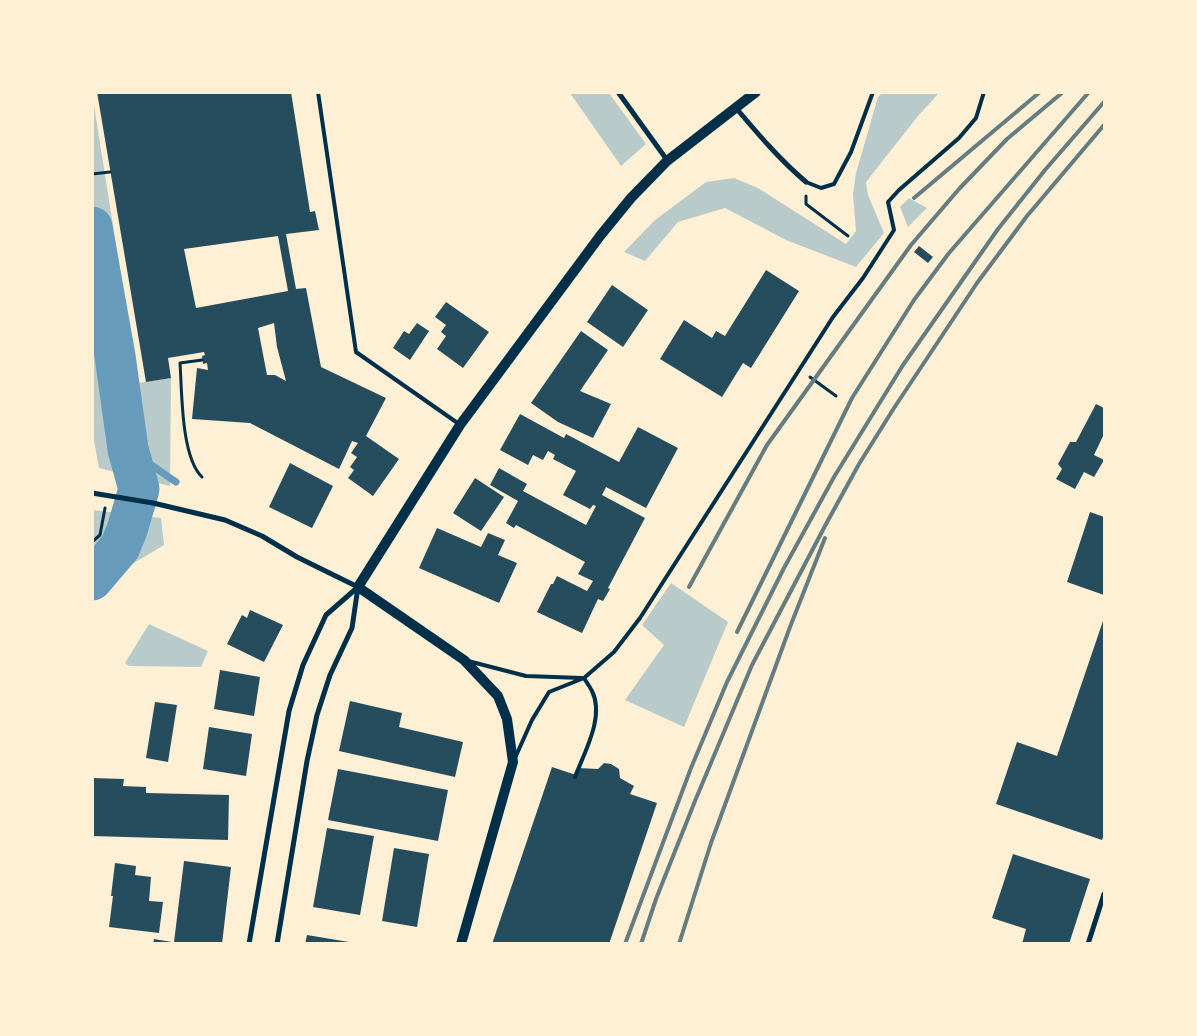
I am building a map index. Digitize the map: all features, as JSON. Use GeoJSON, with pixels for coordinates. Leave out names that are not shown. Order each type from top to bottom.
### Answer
{"type":"FeatureCollection","features":[{"type":"Feature","properties":{"kind":"main road"},"geometry":{"type":"LineString","coordinates":[[461,944],[513,762],[507,719],[498,696],[464,660],[358,587],[460,426],[600,236],[631,198],[668,161],[756,92]]}},
{"type":"Feature","properties":{"kind":"street"},"geometry":{"type":"LineString","coordinates":[[618,92],[668,161]]}},
{"type":"Feature","properties":{"kind":"street"},"geometry":{"type":"LineString","coordinates":[[736,108],[789,168],[806,182]]}},
{"type":"Feature","properties":{"kind":"street"},"geometry":{"type":"LineString","coordinates":[[92,493],[153,503],[225,520],[262,536],[297,557],[358,587]]}},
{"type":"Feature","properties":{"kind":"street"},"geometry":{"type":"LineString","coordinates":[[249,944],[289,711],[303,665],[326,615],[358,587]]}},
{"type":"Feature","properties":{"kind":"street"},"geometry":{"type":"LineString","coordinates":[[277,944],[307,761],[317,715],[330,674],[352,628],[358,587]]}},
{"type":"Feature","properties":{"kind":"street"},"geometry":{"type":"LineString","coordinates":[[1088,944],[1104,894]]}},
{"type":"Feature","properties":{"kind":"lane"},"geometry":{"type":"LineString","coordinates":[[318,92],[356,352],[460,426]]}},
{"type":"Feature","properties":{"kind":"lane"},"geometry":{"type":"LineString","coordinates":[[806,182],[821,188],[834,184],[851,152],[873,92]]}},
{"type":"Feature","properties":{"kind":"lane"},"geometry":{"type":"LineString","coordinates":[[513,762],[532,720],[549,692],[584,678],[614,652],[640,618],[833,317],[863,278],[894,230],[889,214],[888,202],[898,190],[959,138],[976,118],[984,92]]}},
{"type":"Feature","properties":{"kind":"lane"},"geometry":{"type":"LineString","coordinates":[[464,660],[526,676],[584,678]]}},
{"type":"Feature","properties":{"kind":"lane"},"geometry":{"type":"LineString","coordinates":[[575,777],[593,733],[596,708],[593,692],[584,678]]}},
{"type":"Feature","properties":{"kind":"path"},"geometry":{"type":"LineString","coordinates":[[92,174],[110,172]]}},
{"type":"Feature","properties":{"kind":"path"},"geometry":{"type":"LineString","coordinates":[[806,182],[806,204],[848,236]]}},
{"type":"Feature","properties":{"kind":"path"},"geometry":{"type":"LineString","coordinates":[[202,360],[180,363],[186,438],[195,471],[202,477]]}},
{"type":"Feature","properties":{"kind":"path"},"geometry":{"type":"LineString","coordinates":[[802,367],[813,380],[836,396]]}},
{"type":"Feature","properties":{"kind":"path"},"geometry":{"type":"LineString","coordinates":[[92,542],[100,536],[107,496]]}},
{"type":"Feature","properties":{"kind":"shaded area"},"geometry":{"type":"Polygon","coordinates":[[[92,93],[138,383],[171,378],[170,486],[99,468],[92,430],[92,93]]]}},
{"type":"Feature","properties":{"kind":"shaded area"},"geometry":{"type":"Polygon","coordinates":[[[570,93],[609,93],[646,144],[621,166],[570,93]]]}},
{"type":"Feature","properties":{"kind":"shaded area"},"geometry":{"type":"Polygon","coordinates":[[[882,93],[939,93],[918,116],[866,182],[868,195],[884,233],[856,267],[786,240],[725,208],[678,222],[645,261],[624,252],[655,220],[706,182],[734,178],[758,188],[846,244],[856,231],[853,194],[856,173],[878,97],[882,93]]]}},
{"type":"Feature","properties":{"kind":"shaded area"},"geometry":{"type":"Polygon","coordinates":[[[909,198],[927,208],[908,227],[900,207],[909,198]]]}},
{"type":"Feature","properties":{"kind":"shaded area"},"geometry":{"type":"Polygon","coordinates":[[[93,510],[161,518],[164,545],[124,569],[93,602],[93,510]]]}},
{"type":"Feature","properties":{"kind":"shaded area"},"geometry":{"type":"Polygon","coordinates":[[[671,583],[728,622],[684,727],[625,700],[664,645],[642,625],[671,583]]]}},
{"type":"Feature","properties":{"kind":"shaded area"},"geometry":{"type":"Polygon","coordinates":[[[149,624],[208,651],[201,667],[129,666],[125,663],[149,624]]]}},
{"type":"Feature","properties":{"kind":"building"},"geometry":{"type":"Polygon","coordinates":[[[97,92],[291,92],[310,212],[315,211],[319,230],[286,234],[296,289],[306,288],[321,367],[386,398],[366,436],[399,459],[373,496],[348,478],[354,470],[350,467],[357,457],[351,453],[358,443],[352,441],[339,469],[250,423],[192,419],[197,368],[208,370],[207,363],[203,364],[202,356],[205,355],[204,352],[168,358],[171,378],[146,382],[97,92]],[[278,236],[184,249],[196,308],[288,291],[278,236]],[[274,323],[258,328],[267,375],[275,375],[286,381],[277,347],[274,323]]]}},
{"type":"Feature","properties":{"kind":"building"},"geometry":{"type":"Polygon","coordinates":[[[919,246],[933,257],[928,263],[914,252],[919,246]]]}},
{"type":"Feature","properties":{"kind":"building"},"geometry":{"type":"Polygon","coordinates":[[[766,270],[799,291],[751,368],[743,363],[722,397],[660,359],[684,320],[712,338],[716,331],[725,336],[766,270]]]}},
{"type":"Feature","properties":{"kind":"building"},"geometry":{"type":"Polygon","coordinates":[[[612,285],[648,310],[623,347],[587,322],[612,285]]]}},
{"type":"Feature","properties":{"kind":"building"},"geometry":{"type":"Polygon","coordinates":[[[446,302],[489,332],[463,368],[437,349],[446,336],[441,332],[446,325],[435,317],[446,302]]]}},
{"type":"Feature","properties":{"kind":"building"},"geometry":{"type":"Polygon","coordinates":[[[417,323],[429,331],[410,360],[393,348],[404,331],[409,334],[417,323]]]}},
{"type":"Feature","properties":{"kind":"building"},"geometry":{"type":"Polygon","coordinates":[[[581,331],[608,350],[580,391],[611,404],[593,438],[558,422],[531,403],[581,331]]]}},
{"type":"Feature","properties":{"kind":"building"},"geometry":{"type":"Polygon","coordinates":[[[1096,404],[1104,408],[1104,434],[1094,455],[1104,460],[1094,477],[1084,472],[1075,489],[1056,479],[1062,469],[1058,464],[1070,442],[1076,442],[1096,404]]]}},
{"type":"Feature","properties":{"kind":"building"},"geometry":{"type":"Polygon","coordinates":[[[520,414],[564,438],[566,434],[619,462],[638,427],[678,448],[646,508],[606,487],[602,495],[645,518],[608,588],[610,589],[603,601],[598,599],[582,633],[537,612],[557,576],[587,591],[593,581],[578,574],[585,562],[516,525],[514,528],[506,523],[518,501],[490,485],[499,468],[527,484],[523,491],[586,525],[596,506],[593,505],[590,509],[563,495],[576,471],[553,459],[555,455],[548,451],[543,460],[533,455],[528,465],[500,450],[520,414]]]}},
{"type":"Feature","properties":{"kind":"building"},"geometry":{"type":"Polygon","coordinates":[[[290,463],[333,486],[312,528],[269,507],[290,463]]]}},
{"type":"Feature","properties":{"kind":"building"},"geometry":{"type":"Polygon","coordinates":[[[475,478],[504,497],[481,531],[453,513],[475,478]]]}},
{"type":"Feature","properties":{"kind":"building"},"geometry":{"type":"Polygon","coordinates":[[[1090,512],[1104,517],[1104,595],[1067,582],[1090,512]]]}},
{"type":"Feature","properties":{"kind":"building"},"geometry":{"type":"Polygon","coordinates":[[[437,528],[481,547],[488,533],[505,540],[498,555],[517,563],[499,603],[419,568],[437,528]]]}},
{"type":"Feature","properties":{"kind":"building"},"geometry":{"type":"Polygon","coordinates":[[[250,610],[283,625],[264,662],[227,644],[242,615],[247,618],[250,610]]]}},
{"type":"Feature","properties":{"kind":"building"},"geometry":{"type":"Polygon","coordinates":[[[1104,618],[1104,834],[1102,840],[996,804],[1017,742],[1057,756],[1104,618]]]}},
{"type":"Feature","properties":{"kind":"building"},"geometry":{"type":"Polygon","coordinates":[[[220,670],[260,677],[254,716],[214,709],[220,670]]]}},
{"type":"Feature","properties":{"kind":"building"},"geometry":{"type":"Polygon","coordinates":[[[350,701],[402,713],[399,727],[463,742],[455,777],[339,751],[350,701]]]}},
{"type":"Feature","properties":{"kind":"building"},"geometry":{"type":"Polygon","coordinates":[[[155,702],[177,705],[168,762],[146,758],[155,702]]]}},
{"type":"Feature","properties":{"kind":"building"},"geometry":{"type":"Polygon","coordinates":[[[209,727],[252,734],[246,776],[203,769],[209,727]]]}},
{"type":"Feature","properties":{"kind":"building"},"geometry":{"type":"Polygon","coordinates":[[[604,763],[611,764],[619,769],[620,778],[634,786],[630,794],[657,803],[609,944],[492,944],[552,767],[576,775],[578,768],[598,769],[604,763]]]}},
{"type":"Feature","properties":{"kind":"building"},"geometry":{"type":"Polygon","coordinates":[[[338,769],[448,790],[438,841],[328,820],[338,769]]]}},
{"type":"Feature","properties":{"kind":"building"},"geometry":{"type":"Polygon","coordinates":[[[92,778],[124,779],[123,786],[146,787],[146,793],[229,795],[228,840],[92,836],[92,778]]]}},
{"type":"Feature","properties":{"kind":"building"},"geometry":{"type":"Polygon","coordinates":[[[327,828],[374,836],[360,915],[313,907],[327,828]]]}},
{"type":"Feature","properties":{"kind":"building"},"geometry":{"type":"Polygon","coordinates":[[[394,848],[429,854],[417,927],[382,921],[394,848]]]}},
{"type":"Feature","properties":{"kind":"building"},"geometry":{"type":"Polygon","coordinates":[[[1013,854],[1090,879],[1069,944],[1022,944],[1026,929],[992,918],[1013,854]]]}},
{"type":"Feature","properties":{"kind":"building"},"geometry":{"type":"Polygon","coordinates":[[[184,861],[231,867],[222,944],[174,942],[184,861]]]}},
{"type":"Feature","properties":{"kind":"building"},"geometry":{"type":"Polygon","coordinates":[[[115,863],[136,866],[135,875],[151,877],[149,901],[163,902],[159,933],[109,927],[115,863]]]}},
{"type":"Feature","properties":{"kind":"building"},"geometry":{"type":"Polygon","coordinates":[[[307,935],[349,942],[348,944],[305,944],[307,935]]]}},
{"type":"Feature","properties":{"kind":"building"},"geometry":{"type":"Polygon","coordinates":[[[154,939],[172,942],[172,944],[153,944],[154,939]]]}},
{"type":"Feature","properties":{"kind":"waterway"},"geometry":{"type":"LineString","coordinates":[[92,227],[115,356],[128,449],[139,489],[120,547],[92,580]]}},
{"type":"Feature","properties":{"kind":"waterway"},"geometry":{"type":"LineString","coordinates":[[128,449],[176,482]]}},
{"type":"Feature","properties":{"kind":"railway"},"geometry":{"type":"LineString","coordinates":[[914,198],[1040,92]]}},
{"type":"Feature","properties":{"kind":"railway"},"geometry":{"type":"LineString","coordinates":[[689,587],[767,445],[911,245],[959,189],[1007,139],[1063,92]]}},
{"type":"Feature","properties":{"kind":"railway"},"geometry":{"type":"LineString","coordinates":[[737,632],[852,398],[914,300],[949,253],[1089,92]]}},
{"type":"Feature","properties":{"kind":"railway"},"geometry":{"type":"LineString","coordinates":[[625,944],[691,768],[727,682],[784,568],[834,477],[903,365],[998,229],[1045,170],[1104,102]]}},
{"type":"Feature","properties":{"kind":"railway"},"geometry":{"type":"LineString","coordinates":[[641,944],[656,899],[752,665],[859,464],[977,283],[1027,216],[1104,125]]}},
{"type":"Feature","properties":{"kind":"railway"},"geometry":{"type":"LineString","coordinates":[[679,944],[711,843],[790,627],[825,538]]}}]}
